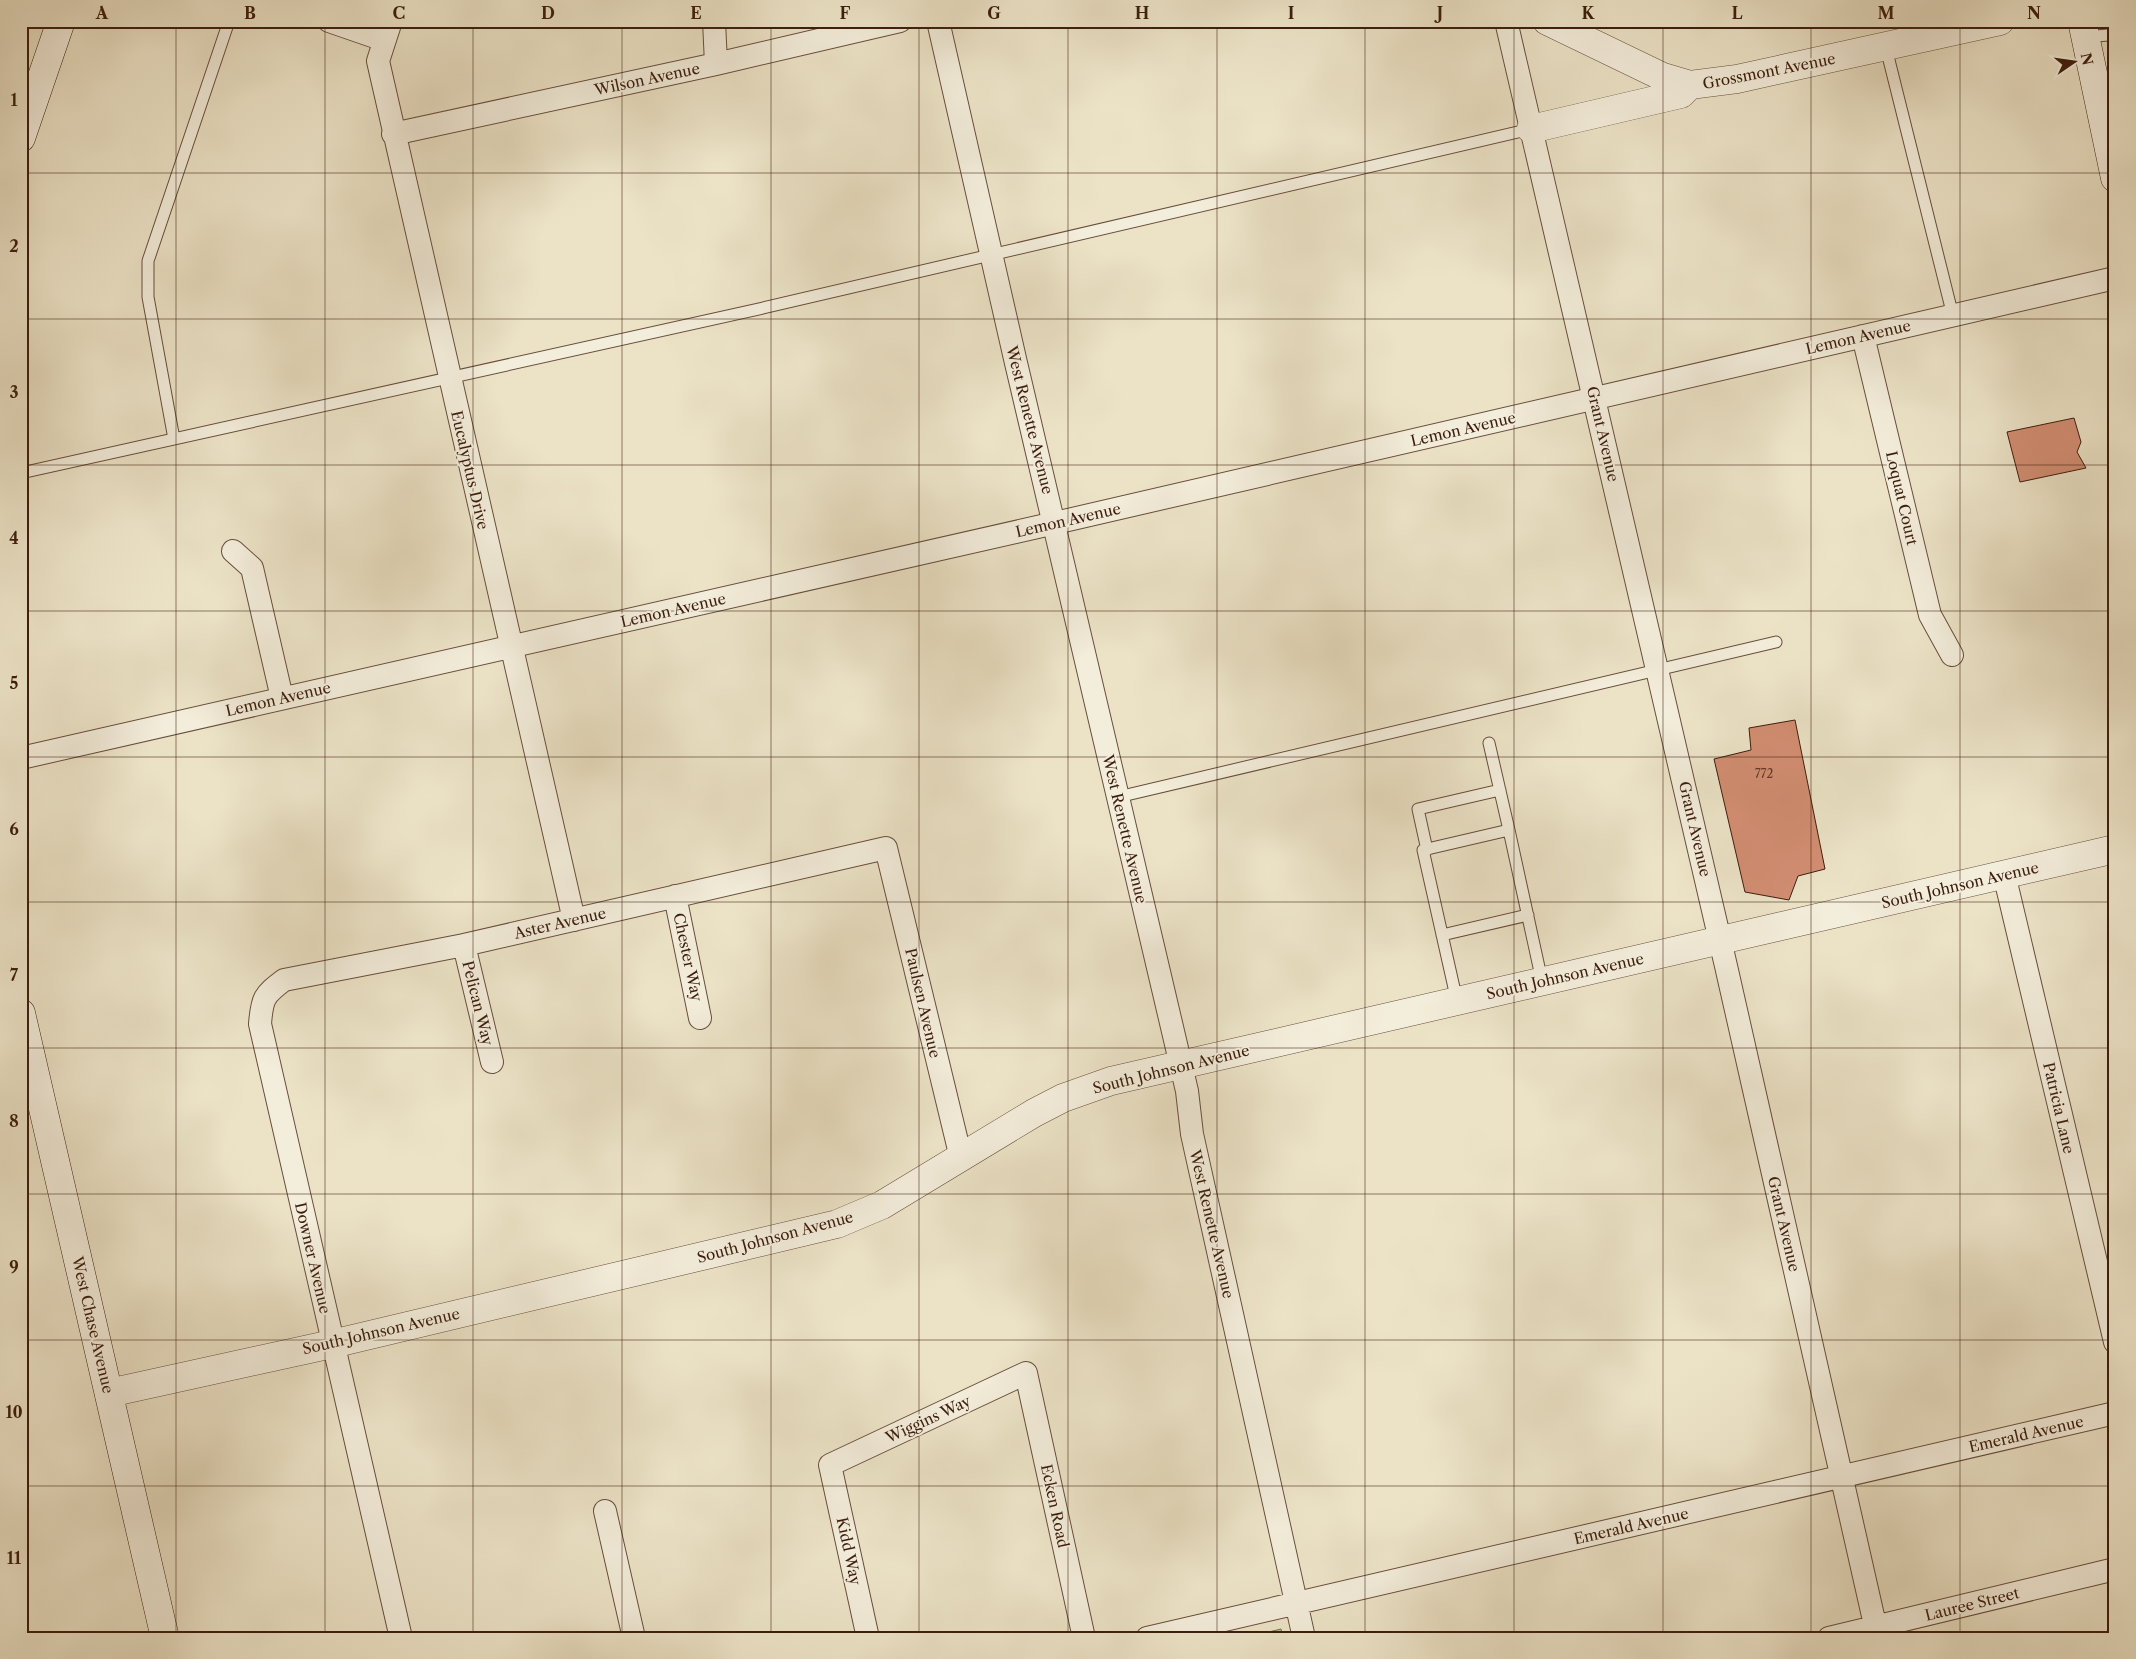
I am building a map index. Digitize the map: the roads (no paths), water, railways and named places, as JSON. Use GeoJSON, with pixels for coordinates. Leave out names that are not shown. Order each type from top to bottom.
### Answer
{"type":"FeatureCollection","features":[{"type":"Feature","properties":{"kind":"street"},"geometry":{"type":"LineString","coordinates":[[21,138],[62,21]]}},
{"type":"Feature","properties":{"kind":"street"},"geometry":{"type":"LineString","coordinates":[[329,21],[387,31]]}},
{"type":"Feature","properties":{"kind":"street"},"geometry":{"type":"LineString","coordinates":[[714,21],[716,64]]}},
{"type":"Feature","properties":{"kind":"street","name":"Wilson Avenue"},"geometry":{"type":"LineString","coordinates":[[393,134],[716,64],[900,21]]}},
{"type":"Feature","properties":{"kind":"street","name":"West Renette Avenue"},"geometry":{"type":"LineString","coordinates":[[938,21],[1181,1064],[1187,1091],[1192,1134],[1304,1638]]}},
{"type":"Feature","properties":{"kind":"street","name":"Grant Avenue"},"geometry":{"type":"LineString","coordinates":[[1506,21],[1658,669],[1877,1632]]}},
{"type":"Feature","properties":{"kind":"street","name":"Grossmont Avenue"},"geometry":{"type":"LineString","coordinates":[[1547,21],[1662,77],[1690,85],[1737,79],[1886,48],[1986,23]]}},
{"type":"Feature","properties":{"kind":"street"},"geometry":{"type":"LineString","coordinates":[[2084,29],[2115,178]]}},
{"type":"Feature","properties":{"kind":"street","name":"Eucalyptus Drive"},"geometry":{"type":"LineString","coordinates":[[387,31],[378,61],[393,134],[574,920]]}},
{"type":"Feature","properties":{"kind":"street"},"geometry":{"type":"LineString","coordinates":[[1531,129],[1681,94],[1690,85]]}},
{"type":"Feature","properties":{"kind":"street","name":"Lemon Avenue"},"geometry":{"type":"LineString","coordinates":[[21,758],[1055,523],[2115,278]]}},
{"type":"Feature","properties":{"kind":"street","name":"Loquat Court"},"geometry":{"type":"LineString","coordinates":[[1863,336],[1930,615],[1952,655]]}},
{"type":"Feature","properties":{"kind":"street"},"geometry":{"type":"LineString","coordinates":[[233,551],[252,568],[282,698]]}},
{"type":"Feature","properties":{"kind":"street","name":"Aster Avenue"},"geometry":{"type":"LineString","coordinates":[[260,1024],[261,1008],[268,992],[284,980],[464,945],[886,848]]}},
{"type":"Feature","properties":{"kind":"street","name":"Paulsen Avenue"},"geometry":{"type":"LineString","coordinates":[[886,848],[961,1158]]}},
{"type":"Feature","properties":{"kind":"street","name":"South Johnson Avenue"},"geometry":{"type":"LineString","coordinates":[[109,1393],[332,1344],[837,1224],[882,1206],[1034,1113],[1063,1098],[1111,1081],[2115,849]]}},
{"type":"Feature","properties":{"kind":"street","name":"Patricia Lane"},"geometry":{"type":"LineString","coordinates":[[2004,874],[2115,1342]]}},
{"type":"Feature","properties":{"kind":"street","name":"Chester Way"},"geometry":{"type":"LineString","coordinates":[[675,896],[700,1018]]}},
{"type":"Feature","properties":{"kind":"street","name":"Pelican Way"},"geometry":{"type":"LineString","coordinates":[[464,945],[492,1062]]}},
{"type":"Feature","properties":{"kind":"street","name":"West Chase Avenue"},"geometry":{"type":"LineString","coordinates":[[21,1013],[26,1059],[109,1393],[165,1638]]}},
{"type":"Feature","properties":{"kind":"street","name":"Downer Avenue"},"geometry":{"type":"LineString","coordinates":[[260,1024],[401,1638]]}},
{"type":"Feature","properties":{"kind":"street","name":"Wiggins Way"},"geometry":{"type":"LineString","coordinates":[[830,1465],[1026,1373]]}},
{"type":"Feature","properties":{"kind":"street","name":"Ecken Road"},"geometry":{"type":"LineString","coordinates":[[1026,1373],[1084,1638]]}},
{"type":"Feature","properties":{"kind":"street","name":"Emerald Avenue"},"geometry":{"type":"LineString","coordinates":[[1147,1638],[2115,1413]]}},
{"type":"Feature","properties":{"kind":"street","name":"Kidd Way"},"geometry":{"type":"LineString","coordinates":[[830,1465],[868,1638]]}},
{"type":"Feature","properties":{"kind":"street"},"geometry":{"type":"LineString","coordinates":[[605,1512],[634,1638]]}},
{"type":"Feature","properties":{"kind":"street","name":"Lauree Street"},"geometry":{"type":"LineString","coordinates":[[1829,1638],[1877,1632],[2115,1569]]}},
{"type":"Feature","properties":{"kind":"lane"},"geometry":{"type":"LineString","coordinates":[[174,439],[148,297],[148,261],[229,21]]}},
{"type":"Feature","properties":{"kind":"lane"},"geometry":{"type":"LineString","coordinates":[[2084,29],[2108,35],[2115,39]]}},
{"type":"Feature","properties":{"kind":"lane"},"geometry":{"type":"LineString","coordinates":[[1886,48],[1953,316]]}},
{"type":"Feature","properties":{"kind":"lane"},"geometry":{"type":"LineString","coordinates":[[21,473],[449,379],[1531,129]]}},
{"type":"Feature","properties":{"kind":"lane"},"geometry":{"type":"LineString","coordinates":[[1118,797],[1776,642]]}},
{"type":"Feature","properties":{"kind":"lane"},"geometry":{"type":"LineString","coordinates":[[1490,743],[1542,982]]}},
{"type":"Feature","properties":{"kind":"lane"},"geometry":{"type":"LineString","coordinates":[[1428,850],[1418,809],[1500,790]]}},
{"type":"Feature","properties":{"kind":"lane"},"geometry":{"type":"LineString","coordinates":[[1456,1001],[1423,850],[1509,830]]}},
{"type":"Feature","properties":{"kind":"lane"},"geometry":{"type":"LineString","coordinates":[[1442,935],[1528,915]]}}]}
